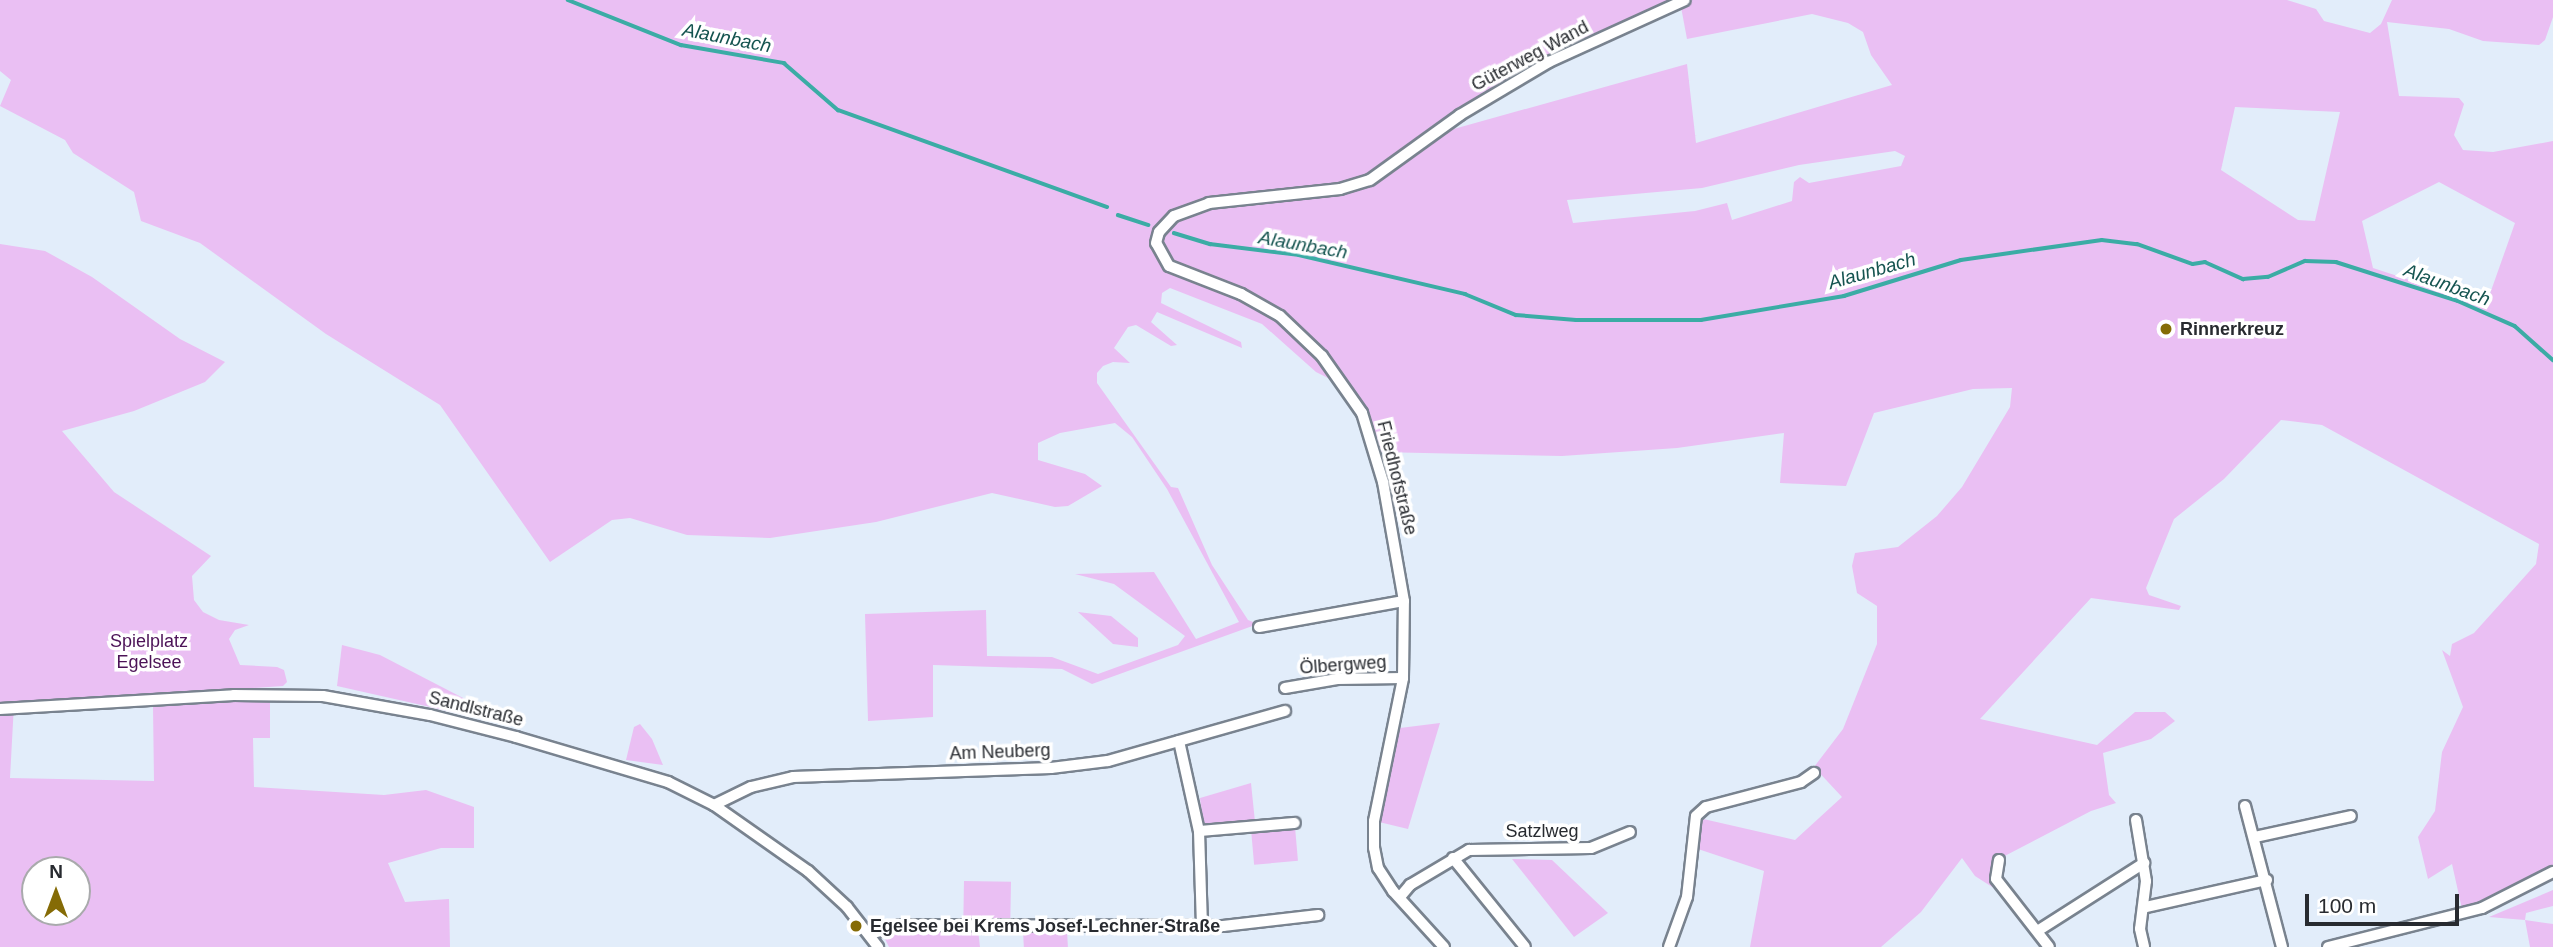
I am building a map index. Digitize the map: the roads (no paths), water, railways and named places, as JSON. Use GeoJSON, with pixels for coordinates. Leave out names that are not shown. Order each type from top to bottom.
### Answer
{"type":"FeatureCollection","features":[{"type":"Feature","properties":{"kind":"street","name":"Güterweg Wand"},"geometry":{"type":"LineString","coordinates":[[1402,160],[1460,115],[1549,62],[1685,0]]}},
{"type":"Feature","properties":{"kind":"street","name":"Friedhofstraße"},"geometry":{"type":"LineString","coordinates":[[1402,160],[1354,187],[1294,195],[1235,197],[1186,211],[1166,223],[1156,243],[1169,266],[1241,294],[1280,316],[1322,356],[1349,390],[1372,441],[1404,601],[1403,678],[1374,835],[1378,868],[1444,947]]}},
{"type":"Feature","properties":{"kind":"street"},"geometry":{"type":"LineString","coordinates":[[1259,627],[1327,611],[1404,601]]}},
{"type":"Feature","properties":{"kind":"street","name":"Ölbergweg"},"geometry":{"type":"LineString","coordinates":[[1285,688],[1337,679],[1403,678]]}},
{"type":"Feature","properties":{"kind":"street","name":"Sandlstraße"},"geometry":{"type":"LineString","coordinates":[[0,709],[280,694],[361,700],[620,767],[668,782],[714,805],[808,871],[870,933],[878,947]]}},
{"type":"Feature","properties":{"kind":"street","name":"Am Neuberg"},"geometry":{"type":"LineString","coordinates":[[714,805],[751,787],[793,777],[1062,767],[1108,761],[1285,711]]}},
{"type":"Feature","properties":{"kind":"street"},"geometry":{"type":"LineString","coordinates":[[1179,741],[1199,831],[1202,925]]}},
{"type":"Feature","properties":{"kind":"street"},"geometry":{"type":"LineString","coordinates":[[1670,947],[1687,897],[1696,816],[1706,807],[1801,782],[1814,773]]}},
{"type":"Feature","properties":{"kind":"street"},"geometry":{"type":"LineString","coordinates":[[2245,806],[2267,880],[2281,947]]}},
{"type":"Feature","properties":{"kind":"street"},"geometry":{"type":"LineString","coordinates":[[2255,838],[2351,816]]}},
{"type":"Feature","properties":{"kind":"street"},"geometry":{"type":"LineString","coordinates":[[2136,820],[2144,863],[2146,907],[2140,929],[2144,947]]}},
{"type":"Feature","properties":{"kind":"street"},"geometry":{"type":"LineString","coordinates":[[1199,831],[1295,823]]}},
{"type":"Feature","properties":{"kind":"street","name":"Satzlweg"},"geometry":{"type":"LineString","coordinates":[[1400,897],[1410,885],[1453,858],[1482,848],[1591,848],[1630,832]]}},
{"type":"Feature","properties":{"kind":"street"},"geometry":{"type":"LineString","coordinates":[[1453,858],[1525,947]]}},
{"type":"Feature","properties":{"kind":"street"},"geometry":{"type":"LineString","coordinates":[[1998,860],[1996,879],[2039,930],[2049,947]]}},
{"type":"Feature","properties":{"kind":"street"},"geometry":{"type":"LineString","coordinates":[[2039,930],[2144,863]]}},
{"type":"Feature","properties":{"kind":"street"},"geometry":{"type":"LineString","coordinates":[[2328,947],[2496,903],[2553,872]]}},
{"type":"Feature","properties":{"kind":"street"},"geometry":{"type":"LineString","coordinates":[[2146,907],[2267,880]]}},
{"type":"Feature","properties":{"kind":"street"},"geometry":{"type":"LineString","coordinates":[[870,933],[901,925],[1202,925],[1318,915]]}},
{"type":"Feature","properties":{"kind":"waterway","name":"Alaunbach"},"geometry":{"type":"LineString","coordinates":[[568,0],[681,45],[784,63],[838,110],[1107,207]]}},
{"type":"Feature","properties":{"kind":"waterway","name":"Alaunbach"},"geometry":{"type":"LineString","coordinates":[[1118,215],[1148,225]]}},
{"type":"Feature","properties":{"kind":"waterway","name":"Alaunbach"},"geometry":{"type":"LineString","coordinates":[[1174,233],[1210,244],[1299,255],[1465,294],[1516,315],[1576,320],[1701,320],[1844,296],[1961,260],[2102,240],[2137,244],[2193,264],[2205,262],[2243,279],[2268,277],[2305,261],[2336,262],[2458,301],[2515,326],[2553,360]]}},
{"type":"Feature","properties":{"kind":"place","name":"Rinnerkreuz"},"geometry":{"type":"Point","coordinates":[2166,329]}},
{"type":"Feature","properties":{"kind":"place","name":"Egelsee bei Krems Josef-Lechner-Straße"},"geometry":{"type":"Point","coordinates":[856,926]}},
{"type":"Feature","properties":{"kind":"park label","name":"Spielplatz Egelsee"},"geometry":{"type":"Point","coordinates":[149,652]}}]}
